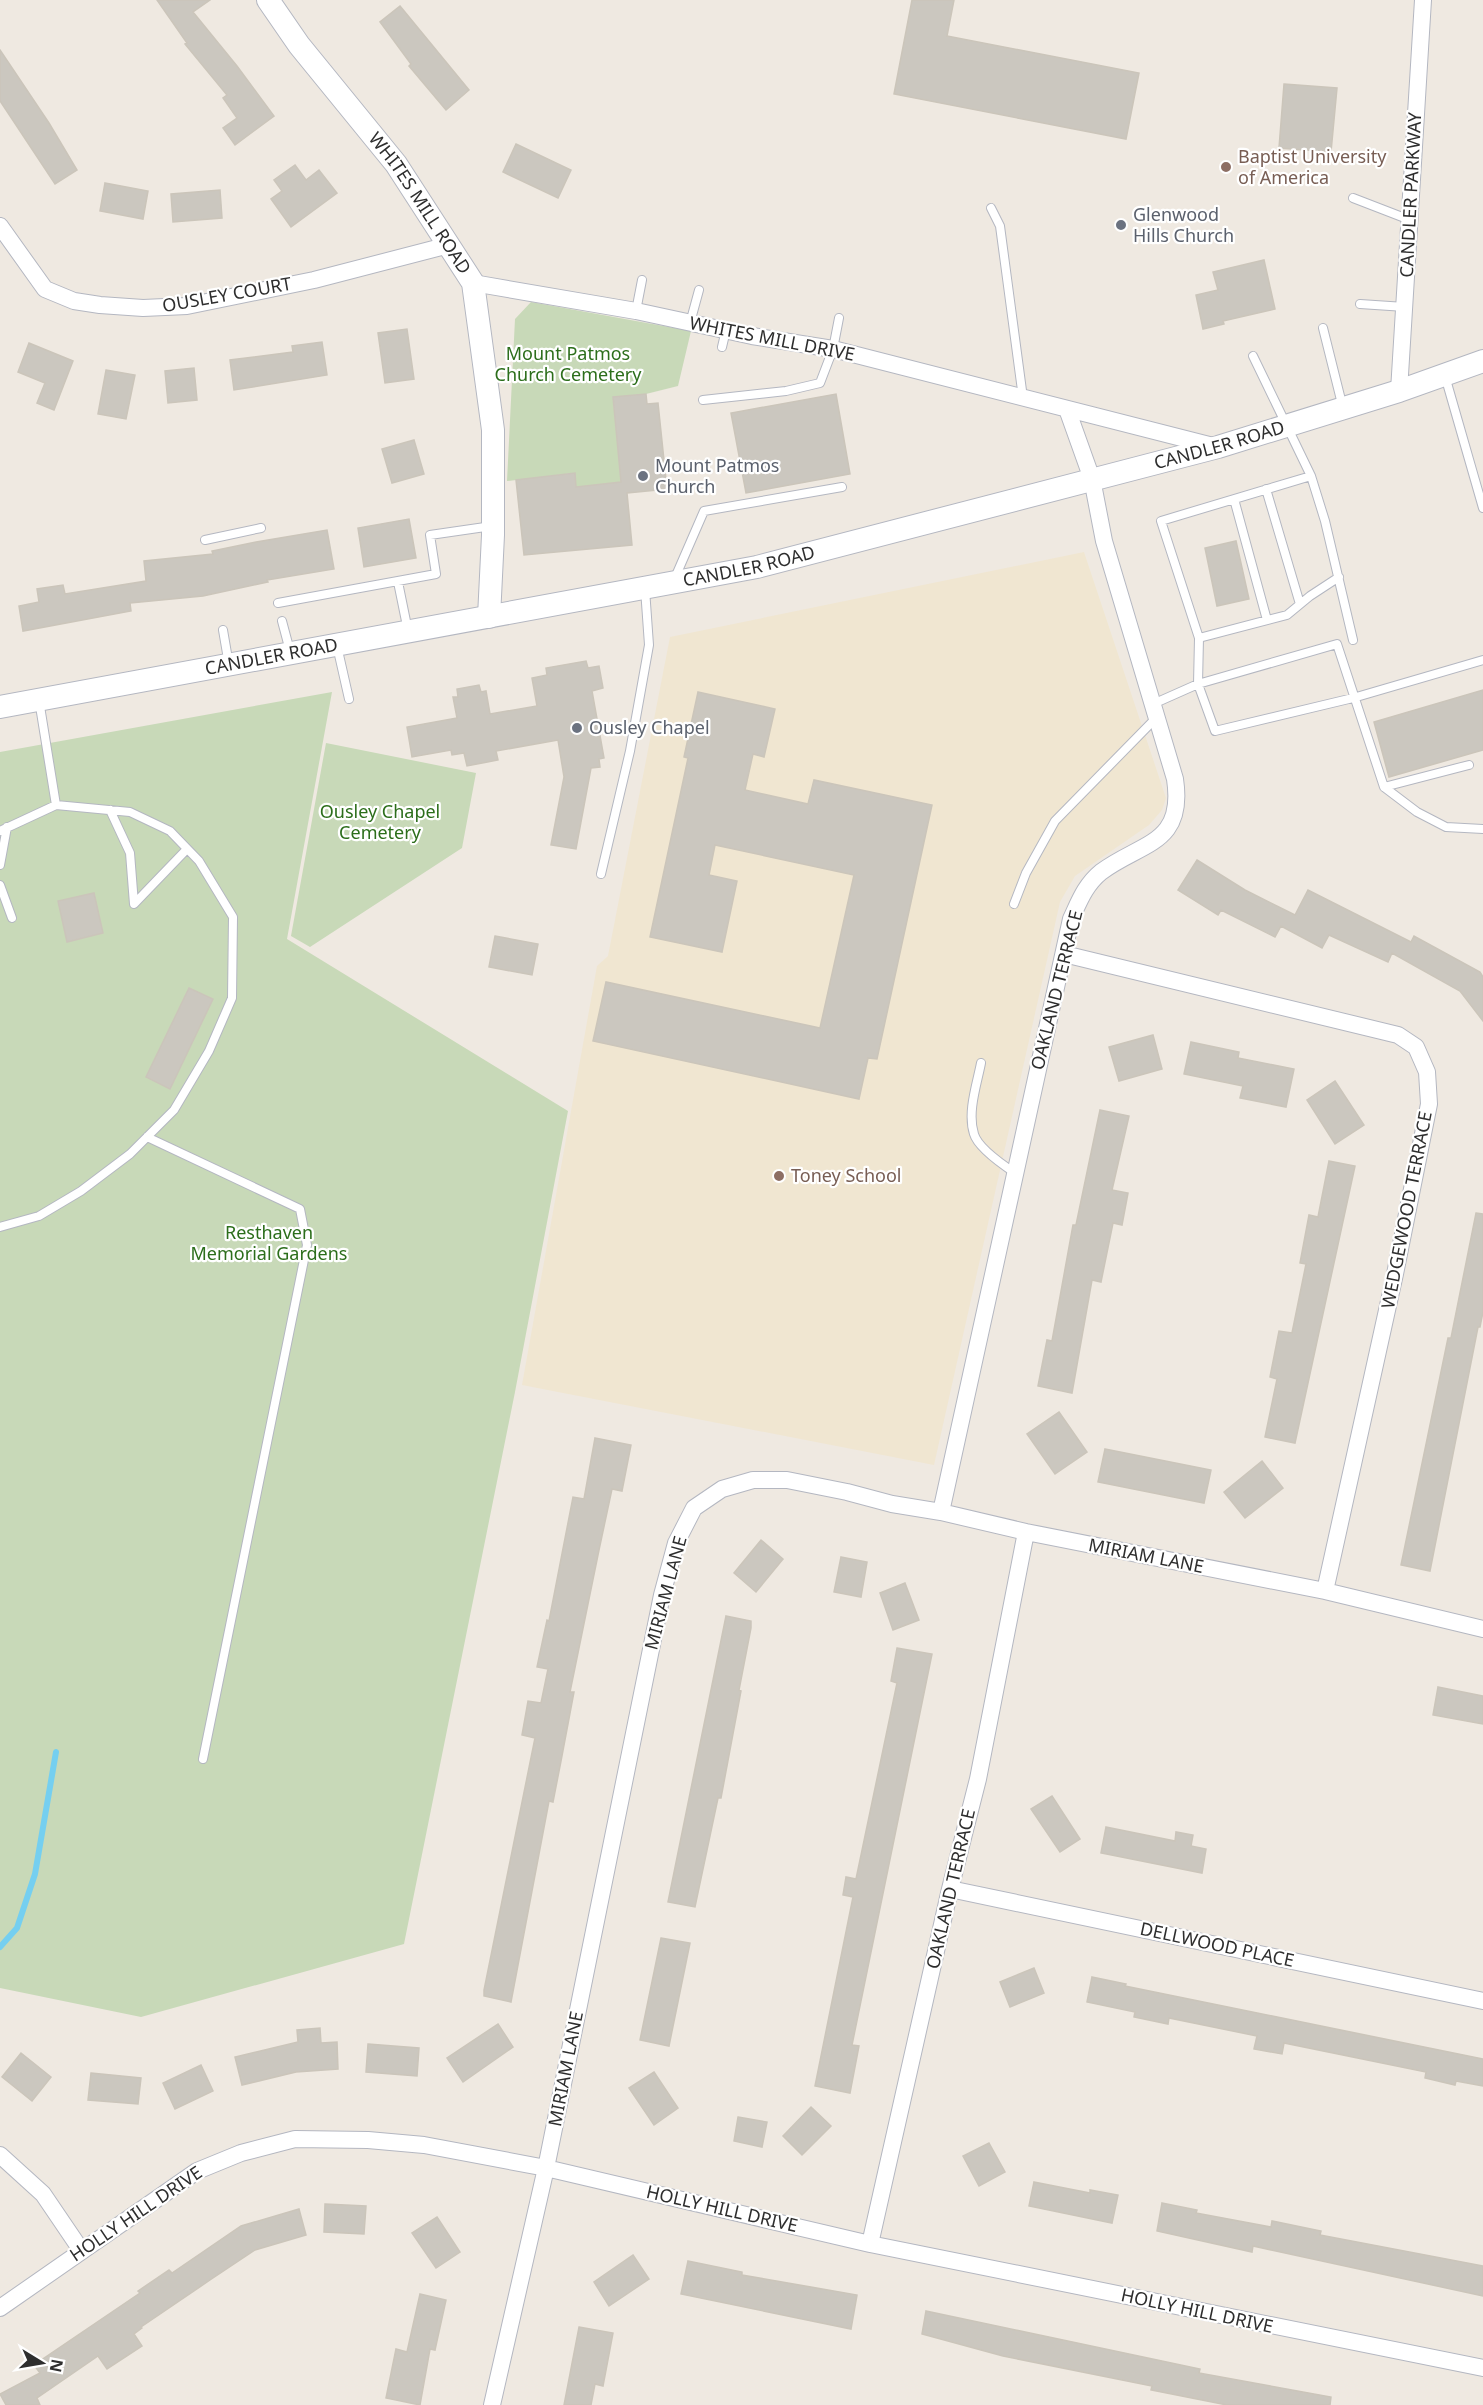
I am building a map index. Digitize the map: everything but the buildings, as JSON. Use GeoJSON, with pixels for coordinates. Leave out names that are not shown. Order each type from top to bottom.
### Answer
{"type":"FeatureCollection","features":[{"type":"Feature","properties":{"kind":"main road","name":"WHITES MILL ROAD"},"geometry":{"type":"LineString","coordinates":[[268,0],[299,45],[396,164],[473,283],[494,430],[489,617]]}},
{"type":"Feature","properties":{"kind":"main road","name":"CANDLER ROAD"},"geometry":{"type":"LineString","coordinates":[[0,707],[757,567],[1218,447],[1399,391],[1483,361]]}},
{"type":"Feature","properties":{"kind":"street","name":"CANDLER PARKWAY"},"geometry":{"type":"LineString","coordinates":[[1399,391],[1423,0]]}},
{"type":"Feature","properties":{"kind":"street","name":"OUSLEY COURT"},"geometry":{"type":"LineString","coordinates":[[0,226],[45,289],[74,301],[143,308],[187,306],[279,287],[449,245]]}},
{"type":"Feature","properties":{"kind":"street","name":"WHITES MILL DRIVE"},"geometry":{"type":"LineString","coordinates":[[473,283],[636,311],[833,349],[1218,447]]}},
{"type":"Feature","properties":{"kind":"street"},"geometry":{"type":"LineString","coordinates":[[1067,409],[1092,479]]}},
{"type":"Feature","properties":{"kind":"street","name":"OAKLAND TERRACE"},"geometry":{"type":"LineString","coordinates":[[941,1512],[1071,920],[1083,891],[1100,873],[1160,839],[1173,819],[1178,797],[1175,779],[1104,541],[1092,479]]}},
{"type":"Feature","properties":{"kind":"street","name":"WEDGEWOOD TERRACE"},"geometry":{"type":"LineString","coordinates":[[1064,954],[1398,1035],[1416,1047],[1427,1072],[1429,1104],[1395,1274],[1325,1591]]}},
{"type":"Feature","properties":{"kind":"street","name":"MIRIAM LANE"},"geometry":{"type":"LineString","coordinates":[[492,2405],[546,2168],[662,1595],[676,1543],[694,1508],[722,1489],[753,1480],[787,1480],[1026,1532],[1325,1591],[1483,1629]]}},
{"type":"Feature","properties":{"kind":"street","name":"OAKLAND TERRACE"},"geometry":{"type":"LineString","coordinates":[[870,2244],[950,1889],[978,1779],[1026,1532]]}},
{"type":"Feature","properties":{"kind":"street","name":"DELLWOOD PLACE"},"geometry":{"type":"LineString","coordinates":[[950,1889],[1483,2001]]}},
{"type":"Feature","properties":{"kind":"street","name":"HOLLY HILL DRIVE"},"geometry":{"type":"LineString","coordinates":[[0,2308],[197,2171],[241,2153],[295,2139],[368,2140],[424,2145],[546,2168],[870,2244],[1483,2368]]}},
{"type":"Feature","properties":{"kind":"street"},"geometry":{"type":"LineString","coordinates":[[0,2155],[43,2194],[81,2250]]}},
{"type":"Feature","properties":{"kind":"lane"},"geometry":{"type":"LineString","coordinates":[[1353,198],[1410,220]]}},
{"type":"Feature","properties":{"kind":"lane"},"geometry":{"type":"LineString","coordinates":[[991,208],[1000,226],[1023,398]]}},
{"type":"Feature","properties":{"kind":"lane"},"geometry":{"type":"LineString","coordinates":[[636,311],[642,280]]}},
{"type":"Feature","properties":{"kind":"lane"},"geometry":{"type":"LineString","coordinates":[[690,323],[699,290]]}},
{"type":"Feature","properties":{"kind":"lane"},"geometry":{"type":"LineString","coordinates":[[1360,304],[1405,307]]}},
{"type":"Feature","properties":{"kind":"lane"},"geometry":{"type":"LineString","coordinates":[[704,400],[786,391],[820,384],[833,349],[839,318]]}},
{"type":"Feature","properties":{"kind":"lane"},"geometry":{"type":"LineString","coordinates":[[1323,328],[1343,408]]}},
{"type":"Feature","properties":{"kind":"lane"},"geometry":{"type":"LineString","coordinates":[[722,347],[726,330]]}},
{"type":"Feature","properties":{"kind":"lane"},"geometry":{"type":"LineString","coordinates":[[1253,356],[1311,476],[1325,521],[1353,640]]}},
{"type":"Feature","properties":{"kind":"lane"},"geometry":{"type":"LineString","coordinates":[[1444,375],[1483,508]]}},
{"type":"Feature","properties":{"kind":"lane"},"geometry":{"type":"LineString","coordinates":[[1311,476],[1161,521],[1199,638],[1198,684],[1215,731],[1353,698],[1483,660]]}},
{"type":"Feature","properties":{"kind":"lane"},"geometry":{"type":"LineString","coordinates":[[673,583],[688,543],[704,512],[842,488]]}},
{"type":"Feature","properties":{"kind":"lane"},"geometry":{"type":"LineString","coordinates":[[1266,489],[1300,604]]}},
{"type":"Feature","properties":{"kind":"lane"},"geometry":{"type":"LineString","coordinates":[[1234,499],[1267,620]]}},
{"type":"Feature","properties":{"kind":"lane"},"geometry":{"type":"LineString","coordinates":[[278,603],[436,574],[430,535],[493,526]]}},
{"type":"Feature","properties":{"kind":"lane"},"geometry":{"type":"LineString","coordinates":[[205,540],[261,528]]}},
{"type":"Feature","properties":{"kind":"lane"},"geometry":{"type":"LineString","coordinates":[[1199,638],[1287,615],[1339,577]]}},
{"type":"Feature","properties":{"kind":"lane"},"geometry":{"type":"LineString","coordinates":[[398,582],[408,633]]}},
{"type":"Feature","properties":{"kind":"lane"},"geometry":{"type":"LineString","coordinates":[[601,874],[630,751],[649,645],[645,588]]}},
{"type":"Feature","properties":{"kind":"lane"},"geometry":{"type":"LineString","coordinates":[[282,621],[290,654]]}},
{"type":"Feature","properties":{"kind":"lane"},"geometry":{"type":"LineString","coordinates":[[223,630],[229,666]]}},
{"type":"Feature","properties":{"kind":"lane"},"geometry":{"type":"LineString","coordinates":[[1014,904],[1026,873],[1055,821],[1155,711],[1198,684],[1337,644],[1383,787],[1417,812],[1446,827],[1483,829]]}},
{"type":"Feature","properties":{"kind":"lane"},"geometry":{"type":"LineString","coordinates":[[337,646],[348,699]]}},
{"type":"Feature","properties":{"kind":"lane"},"geometry":{"type":"LineString","coordinates":[[39,700],[56,805]]}},
{"type":"Feature","properties":{"kind":"lane"},"geometry":{"type":"LineString","coordinates":[[1383,787],[1470,765]]}},
{"type":"Feature","properties":{"kind":"lane"},"geometry":{"type":"LineString","coordinates":[[0,865],[3,829],[56,805],[130,812],[170,831],[199,861],[233,917],[232,998],[208,1051],[174,1110],[130,1154],[81,1191],[39,1216],[0,1227]]}},
{"type":"Feature","properties":{"kind":"lane"},"geometry":{"type":"LineString","coordinates":[[110,810],[130,853],[134,904],[187,849]]}},
{"type":"Feature","properties":{"kind":"lane"},"geometry":{"type":"LineString","coordinates":[[0,885],[12,918],[0,910]]}},
{"type":"Feature","properties":{"kind":"lane"},"geometry":{"type":"LineString","coordinates":[[981,1063],[972,1108],[974,1135],[995,1159],[1015,1173]]}},
{"type":"Feature","properties":{"kind":"lane"},"geometry":{"type":"LineString","coordinates":[[147,1137],[300,1209],[307,1245],[203,1759]]}},
{"type":"Feature","properties":{"kind":"shaded area","name":"Toney School"},"geometry":{"type":"Polygon","coordinates":[[[1084,552],[1166,798],[1162,810],[1149,825],[1075,876],[1060,902],[934,1465],[522,1385],[597,966],[608,956],[670,637],[1084,552]]]}},
{"type":"Feature","properties":{"kind":"green space","name":"Mount Patmos Church Cemetery"},"geometry":{"type":"Polygon","coordinates":[[[531,302],[691,331],[678,386],[646,394],[613,398],[621,482],[576,487],[574,473],[507,481],[515,319],[531,302]]]}},
{"type":"Feature","properties":{"kind":"green space","name":"Resthaven Memorial Gardens"},"geometry":{"type":"Polygon","coordinates":[[[332,692],[287,939],[568,1111],[515,1392],[404,1944],[141,2017],[0,1988],[0,752],[332,692]]]}},
{"type":"Feature","properties":{"kind":"green space","name":"Ousley Chapel Cemetery"},"geometry":{"type":"Polygon","coordinates":[[[326,743],[476,773],[462,848],[310,947],[291,936],[326,743]]]}},
{"type":"Feature","properties":{"kind":"waterway"},"geometry":{"type":"LineString","coordinates":[[0,1947],[17,1928],[35,1874],[56,1752]]}},
{"type":"Feature","properties":{"kind":"place","name":"Baptist University of America"},"geometry":{"type":"Point","coordinates":[1226,167]}},
{"type":"Feature","properties":{"kind":"place","name":"Glenwood Hills Church"},"geometry":{"type":"Point","coordinates":[1121,225]}},
{"type":"Feature","properties":{"kind":"place","name":"Mount Patmos Church"},"geometry":{"type":"Point","coordinates":[643,476]}},
{"type":"Feature","properties":{"kind":"place","name":"Ousley Chapel"},"geometry":{"type":"Point","coordinates":[577,728]}},
{"type":"Feature","properties":{"kind":"place","name":"Toney School"},"geometry":{"type":"Point","coordinates":[779,1176]}}]}
